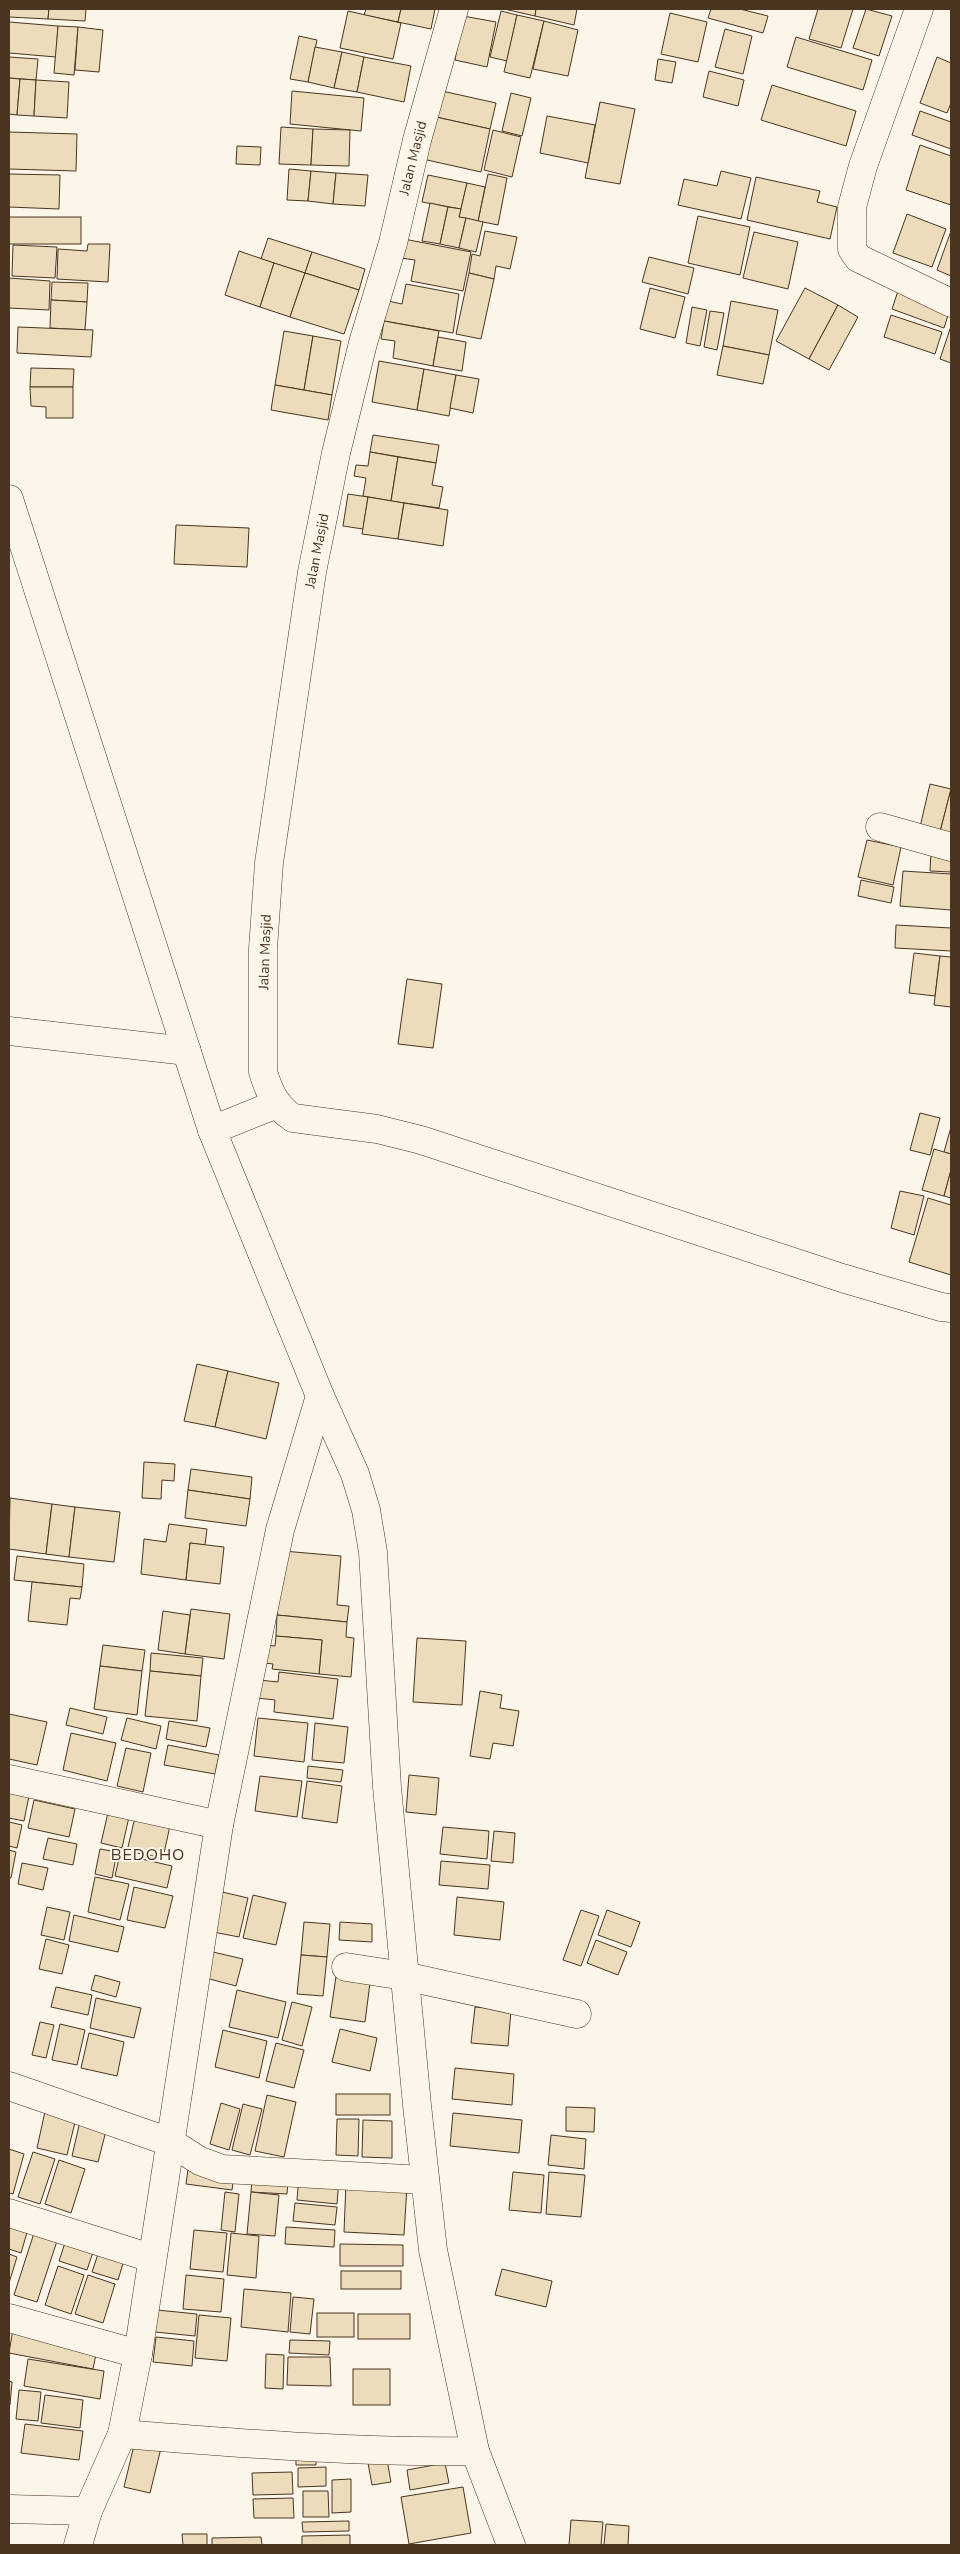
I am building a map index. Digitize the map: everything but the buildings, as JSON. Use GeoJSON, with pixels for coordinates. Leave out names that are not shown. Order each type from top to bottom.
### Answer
{"type":"FeatureCollection","features":[{"type":"Feature","properties":{"kind":"street","name":"Jalan Masjid"},"geometry":{"type":"LineString","coordinates":[[277,1104],[268,1089],[263,1072],[263,949],[269,863],[312,572],[336,452],[363,343],[393,243],[417,140],[454,9]]}},
{"type":"Feature","properties":{"kind":"street"},"geometry":{"type":"LineString","coordinates":[[919,9],[863,166],[852,206],[852,250],[858,258],[951,303]]}},
{"type":"Feature","properties":{"kind":"street"},"geometry":{"type":"LineString","coordinates":[[9,499],[186,1051],[228,1124],[320,1396],[355,1474],[366,1510],[374,1552],[387,1787],[404,1976],[433,2250],[475,2451],[511,2545]]}},
{"type":"Feature","properties":{"kind":"street"},"geometry":{"type":"LineString","coordinates":[[880,827],[951,847]]}},
{"type":"Feature","properties":{"kind":"street"},"geometry":{"type":"LineString","coordinates":[[9,1031],[186,1051]]}},
{"type":"Feature","properties":{"kind":"street"},"geometry":{"type":"LineString","coordinates":[[228,1124],[277,1104],[293,1118],[377,1129],[421,1140],[842,1278],[941,1307],[951,1308]]}},
{"type":"Feature","properties":{"kind":"street"},"geometry":{"type":"LineString","coordinates":[[78,2545],[88,2512],[122,2434],[138,2354],[151,2258],[219,1825],[280,1530],[320,1396]]}},
{"type":"Feature","properties":{"kind":"street"},"geometry":{"type":"LineString","coordinates":[[9,1779],[219,1825]]}},
{"type":"Feature","properties":{"kind":"street"},"geometry":{"type":"LineString","coordinates":[[346,1967],[404,1976],[577,2014]]}},
{"type":"Feature","properties":{"kind":"street"},"geometry":{"type":"LineString","coordinates":[[9,2086],[170,2142],[200,2161],[222,2168],[425,2180]]}},
{"type":"Feature","properties":{"kind":"street"},"geometry":{"type":"LineString","coordinates":[[9,2213],[151,2258]]}},
{"type":"Feature","properties":{"kind":"street"},"geometry":{"type":"LineString","coordinates":[[9,2318],[138,2354]]}},
{"type":"Feature","properties":{"kind":"street"},"geometry":{"type":"LineString","coordinates":[[122,2434],[292,2447],[413,2452],[475,2451]]}},
{"type":"Feature","properties":{"kind":"street"},"geometry":{"type":"LineString","coordinates":[[9,2509],[88,2512]]}},
{"type":"Feature","properties":{"kind":"district","name":"BEDOHO"},"geometry":{"type":"Point","coordinates":[148,1855]}}]}
